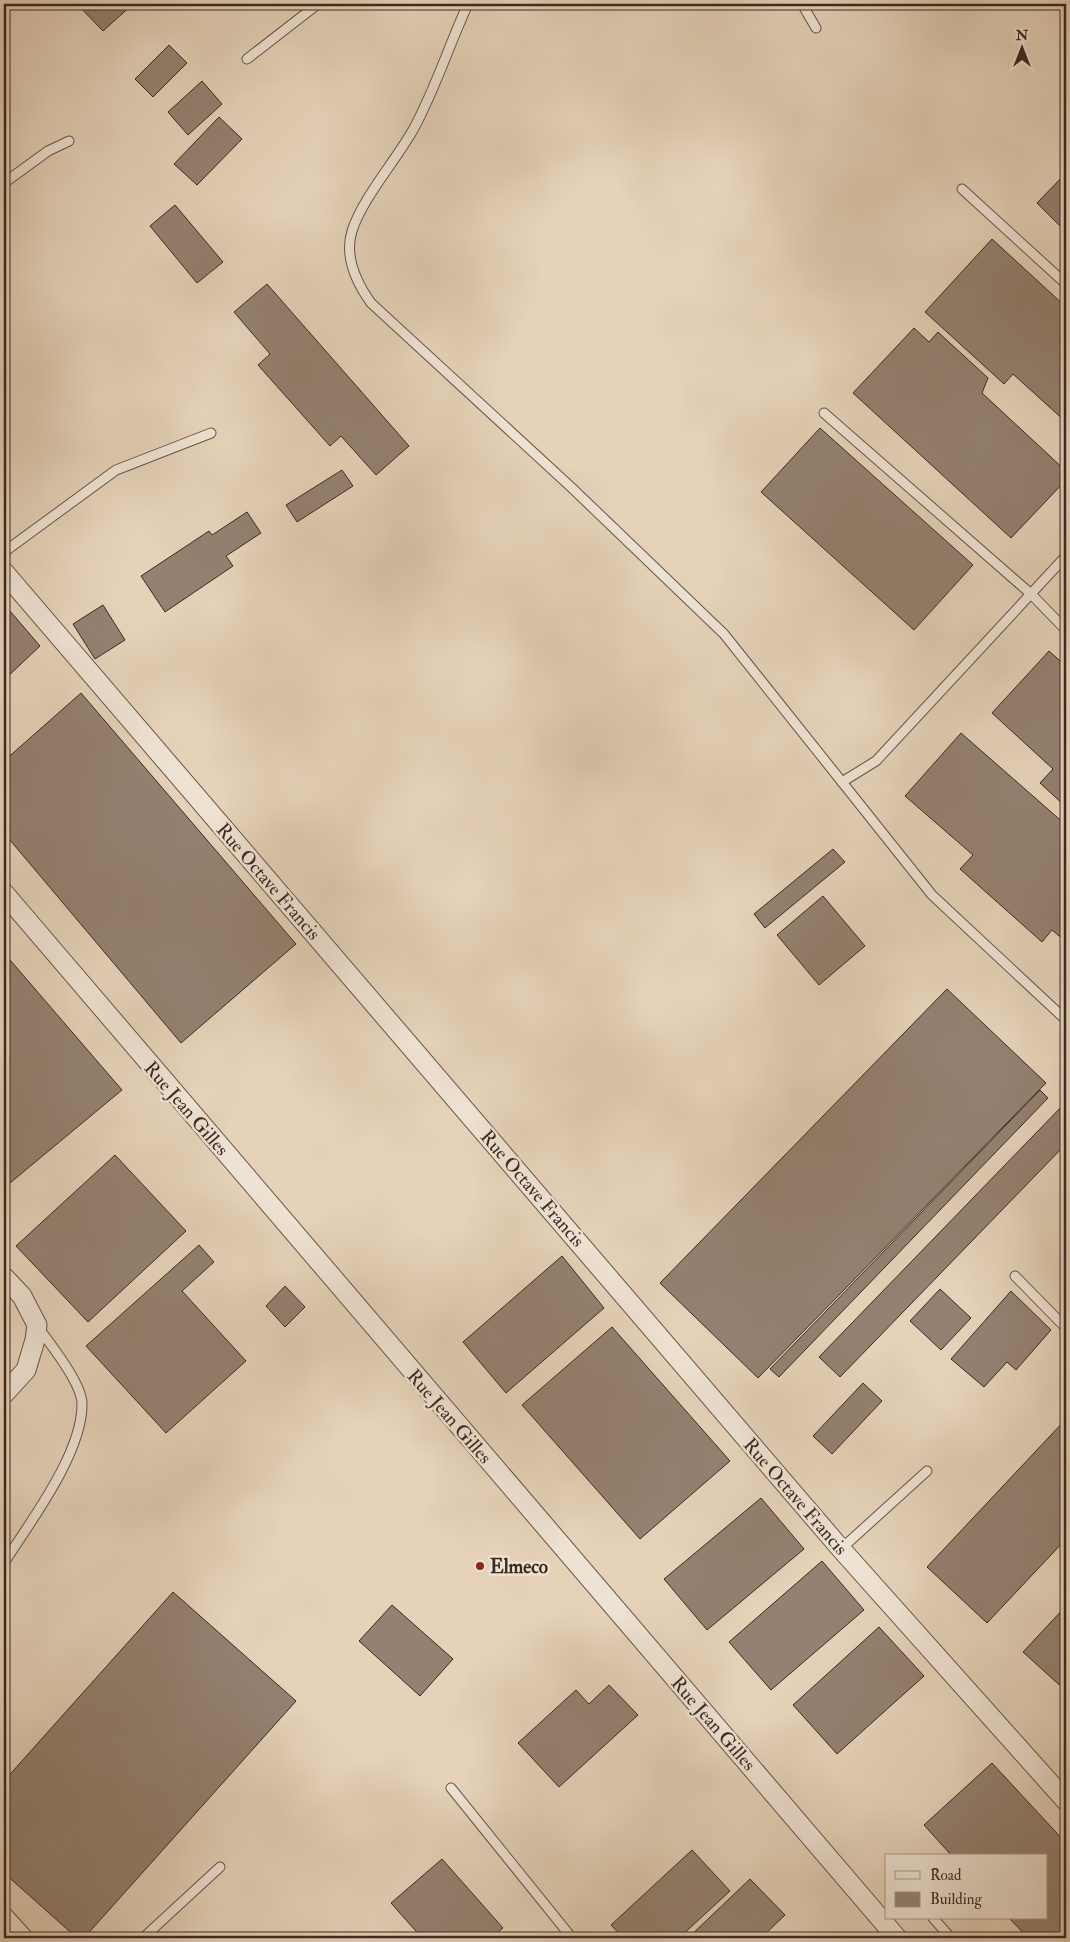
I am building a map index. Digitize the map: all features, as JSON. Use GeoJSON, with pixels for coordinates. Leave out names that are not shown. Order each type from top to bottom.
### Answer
{"type":"FeatureCollection","features":[{"type":"Feature","properties":{"kind":"street","name":"Rue Octave Francis"},"geometry":{"type":"LineString","coordinates":[[4,572],[841,1549],[1066,1801]]}},
{"type":"Feature","properties":{"kind":"street","name":"Rue Jean Gilles"},"geometry":{"type":"LineString","coordinates":[[4,893],[897,1938]]}},
{"type":"Feature","properties":{"kind":"street"},"geometry":{"type":"LineString","coordinates":[[4,1277],[22,1296],[37,1325],[35,1340],[26,1370],[4,1394]]}},
{"type":"Feature","properties":{"kind":"street"},"geometry":{"type":"LineString","coordinates":[[4,1916],[23,1938]]}},
{"type":"Feature","properties":{"kind":"lane"},"geometry":{"type":"LineString","coordinates":[[247,59],[318,4]]}},
{"type":"Feature","properties":{"kind":"lane"},"geometry":{"type":"LineString","coordinates":[[468,4],[429,99],[413,131],[390,164],[352,232],[350,252],[359,286],[371,303],[572,488],[724,634],[932,895],[1066,1020]]}},
{"type":"Feature","properties":{"kind":"lane"},"geometry":{"type":"LineString","coordinates":[[802,4],[816,28]]}},
{"type":"Feature","properties":{"kind":"lane"},"geometry":{"type":"LineString","coordinates":[[4,183],[48,151],[69,141]]}},
{"type":"Feature","properties":{"kind":"lane"},"geometry":{"type":"LineString","coordinates":[[962,189],[1066,284]]}},
{"type":"Feature","properties":{"kind":"lane"},"geometry":{"type":"LineString","coordinates":[[824,413],[1031,594],[1066,630]]}},
{"type":"Feature","properties":{"kind":"lane"},"geometry":{"type":"LineString","coordinates":[[4,552],[116,470],[211,433]]}},
{"type":"Feature","properties":{"kind":"lane"},"geometry":{"type":"LineString","coordinates":[[842,782],[876,761],[1066,556]]}},
{"type":"Feature","properties":{"kind":"lane"},"geometry":{"type":"LineString","coordinates":[[1015,1276],[1066,1328]]}},
{"type":"Feature","properties":{"kind":"lane"},"geometry":{"type":"LineString","coordinates":[[4,1563],[53,1487],[74,1446],[82,1402],[70,1373],[37,1325]]}},
{"type":"Feature","properties":{"kind":"lane"},"geometry":{"type":"LineString","coordinates":[[841,1549],[927,1471]]}},
{"type":"Feature","properties":{"kind":"lane"},"geometry":{"type":"LineString","coordinates":[[451,1788],[572,1938]]}},
{"type":"Feature","properties":{"kind":"lane"},"geometry":{"type":"LineString","coordinates":[[143,1938],[220,1867]]}},
{"type":"Feature","properties":{"kind":"lane"},"geometry":{"type":"LineString","coordinates":[[935,1920],[950,1938]]}},
{"type":"Feature","properties":{"kind":"building"},"geometry":{"type":"Polygon","coordinates":[[[77,4],[133,4],[103,31],[77,4]]]}},
{"type":"Feature","properties":{"kind":"building"},"geometry":{"type":"Polygon","coordinates":[[[169,45],[187,63],[153,97],[135,79],[169,45]]]}},
{"type":"Feature","properties":{"kind":"building"},"geometry":{"type":"Polygon","coordinates":[[[202,81],[222,104],[188,135],[168,112],[202,81]]]}},
{"type":"Feature","properties":{"kind":"building"},"geometry":{"type":"Polygon","coordinates":[[[219,117],[242,139],[197,185],[174,164],[219,117]]]}},
{"type":"Feature","properties":{"kind":"building"},"geometry":{"type":"Polygon","coordinates":[[[1066,173],[1066,232],[1037,203],[1066,173]]]}},
{"type":"Feature","properties":{"kind":"building"},"geometry":{"type":"Polygon","coordinates":[[[175,205],[223,262],[197,283],[150,226],[175,205]]]}},
{"type":"Feature","properties":{"kind":"building"},"geometry":{"type":"Polygon","coordinates":[[[992,239],[1066,307],[1066,422],[1013,374],[1004,384],[925,312],[992,239]]]}},
{"type":"Feature","properties":{"kind":"building"},"geometry":{"type":"Polygon","coordinates":[[[267,284],[409,446],[376,475],[341,436],[330,446],[258,365],[270,354],[234,312],[267,284]]]}},
{"type":"Feature","properties":{"kind":"building"},"geometry":{"type":"Polygon","coordinates":[[[914,328],[929,342],[938,332],[988,378],[982,393],[1066,471],[1066,480],[1011,538],[853,393],[914,328]]]}},
{"type":"Feature","properties":{"kind":"building"},"geometry":{"type":"Polygon","coordinates":[[[820,428],[973,565],[914,630],[761,492],[820,428]]]}},
{"type":"Feature","properties":{"kind":"building"},"geometry":{"type":"Polygon","coordinates":[[[342,470],[353,486],[297,522],[286,505],[342,470]]]}},
{"type":"Feature","properties":{"kind":"building"},"geometry":{"type":"Polygon","coordinates":[[[247,512],[261,533],[226,556],[233,566],[165,612],[141,576],[209,531],[212,535],[247,512]]]}},
{"type":"Feature","properties":{"kind":"building"},"geometry":{"type":"Polygon","coordinates":[[[4,604],[40,646],[4,680],[4,604]]]}},
{"type":"Feature","properties":{"kind":"building"},"geometry":{"type":"Polygon","coordinates":[[[103,605],[125,640],[95,659],[73,624],[103,605]]]}},
{"type":"Feature","properties":{"kind":"building"},"geometry":{"type":"Polygon","coordinates":[[[1049,651],[1066,666],[1066,807],[1040,783],[1053,769],[992,713],[1049,651]]]}},
{"type":"Feature","properties":{"kind":"building"},"geometry":{"type":"Polygon","coordinates":[[[81,693],[296,944],[181,1043],[4,833],[4,761],[81,693]]]}},
{"type":"Feature","properties":{"kind":"building"},"geometry":{"type":"Polygon","coordinates":[[[961,733],[1066,825],[1065,941],[1052,930],[1042,942],[960,869],[973,855],[905,796],[961,733]]]}},
{"type":"Feature","properties":{"kind":"building"},"geometry":{"type":"Polygon","coordinates":[[[833,849],[845,862],[765,928],[754,914],[833,849]]]}},
{"type":"Feature","properties":{"kind":"building"},"geometry":{"type":"Polygon","coordinates":[[[823,896],[865,946],[819,985],[777,935],[823,896]]]}},
{"type":"Feature","properties":{"kind":"building"},"geometry":{"type":"Polygon","coordinates":[[[4,953],[122,1090],[4,1188],[4,953]]]}},
{"type":"Feature","properties":{"kind":"building"},"geometry":{"type":"Polygon","coordinates":[[[947,989],[1046,1083],[758,1378],[660,1283],[947,989]]]}},
{"type":"Feature","properties":{"kind":"building"},"geometry":{"type":"Polygon","coordinates":[[[1040,1090],[1048,1098],[779,1377],[770,1369],[1040,1090]]]}},
{"type":"Feature","properties":{"kind":"building"},"geometry":{"type":"Polygon","coordinates":[[[1066,1102],[1066,1144],[840,1377],[819,1357],[1066,1102]]]}},
{"type":"Feature","properties":{"kind":"building"},"geometry":{"type":"Polygon","coordinates":[[[115,1155],[186,1231],[88,1322],[16,1246],[115,1155]]]}},
{"type":"Feature","properties":{"kind":"building"},"geometry":{"type":"Polygon","coordinates":[[[199,1245],[214,1262],[182,1291],[246,1361],[166,1433],[86,1346],[199,1245]]]}},
{"type":"Feature","properties":{"kind":"building"},"geometry":{"type":"Polygon","coordinates":[[[562,1256],[604,1308],[506,1393],[463,1342],[562,1256]]]}},
{"type":"Feature","properties":{"kind":"building"},"geometry":{"type":"Polygon","coordinates":[[[285,1286],[305,1307],[285,1327],[266,1306],[285,1286]]]}},
{"type":"Feature","properties":{"kind":"building"},"geometry":{"type":"Polygon","coordinates":[[[940,1289],[971,1318],[941,1350],[910,1321],[940,1289]]]}},
{"type":"Feature","properties":{"kind":"building"},"geometry":{"type":"Polygon","coordinates":[[[1011,1291],[1051,1330],[1016,1370],[1007,1362],[984,1387],[951,1359],[1011,1291]]]}},
{"type":"Feature","properties":{"kind":"building"},"geometry":{"type":"Polygon","coordinates":[[[612,1327],[730,1461],[640,1539],[522,1405],[612,1327]]]}},
{"type":"Feature","properties":{"kind":"building"},"geometry":{"type":"Polygon","coordinates":[[[863,1383],[882,1401],[832,1454],[813,1436],[863,1383]]]}},
{"type":"Feature","properties":{"kind":"building"},"geometry":{"type":"Polygon","coordinates":[[[1066,1419],[1066,1539],[987,1623],[927,1567],[1066,1419]]]}},
{"type":"Feature","properties":{"kind":"building"},"geometry":{"type":"Polygon","coordinates":[[[761,1498],[804,1549],[707,1630],[664,1579],[761,1498]]]}},
{"type":"Feature","properties":{"kind":"building"},"geometry":{"type":"Polygon","coordinates":[[[822,1561],[864,1610],[771,1690],[729,1642],[822,1561]]]}},
{"type":"Feature","properties":{"kind":"building"},"geometry":{"type":"Polygon","coordinates":[[[173,1592],[296,1701],[84,1938],[77,1938],[4,1873],[4,1781],[173,1592]]]}},
{"type":"Feature","properties":{"kind":"building"},"geometry":{"type":"Polygon","coordinates":[[[392,1605],[453,1659],[420,1696],[359,1641],[392,1605]]]}},
{"type":"Feature","properties":{"kind":"building"},"geometry":{"type":"Polygon","coordinates":[[[1066,1606],[1066,1691],[1023,1652],[1066,1606]]]}},
{"type":"Feature","properties":{"kind":"building"},"geometry":{"type":"Polygon","coordinates":[[[879,1627],[924,1676],[837,1754],[793,1705],[879,1627]]]}},
{"type":"Feature","properties":{"kind":"building"},"geometry":{"type":"Polygon","coordinates":[[[609,1685],[638,1715],[559,1787],[518,1743],[576,1690],[589,1704],[609,1685]]]}},
{"type":"Feature","properties":{"kind":"building"},"geometry":{"type":"Polygon","coordinates":[[[992,1763],[1066,1843],[1066,1938],[1028,1938],[1011,1920],[1048,1920],[1048,1854],[950,1854],[924,1825],[992,1763]]]}},
{"type":"Feature","properties":{"kind":"building"},"geometry":{"type":"Polygon","coordinates":[[[692,1850],[730,1891],[679,1938],[623,1938],[611,1925],[692,1850]]]}},
{"type":"Feature","properties":{"kind":"building"},"geometry":{"type":"Polygon","coordinates":[[[442,1859],[503,1928],[491,1938],[422,1938],[391,1903],[442,1859]]]}},
{"type":"Feature","properties":{"kind":"building"},"geometry":{"type":"Polygon","coordinates":[[[750,1879],[785,1915],[761,1938],[688,1938],[750,1879]]]}},
{"type":"Feature","properties":{"kind":"place","name":"Elmeco"},"geometry":{"type":"Point","coordinates":[480,1566]}}]}
